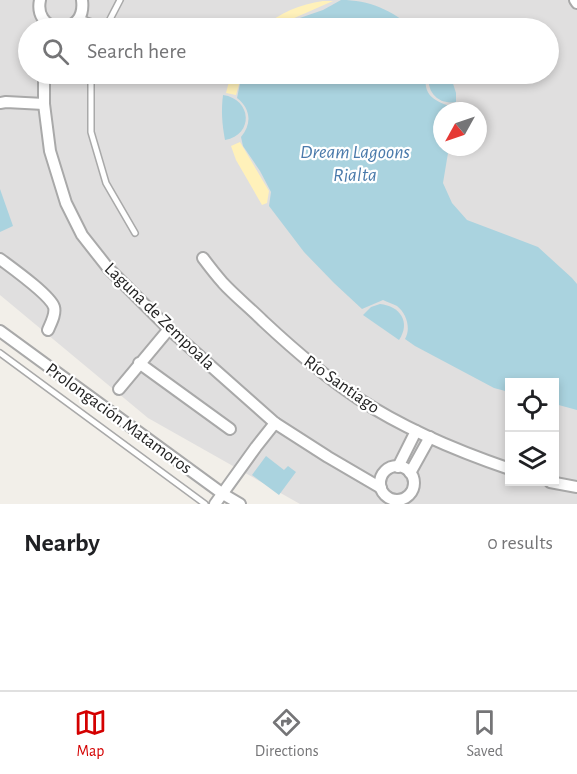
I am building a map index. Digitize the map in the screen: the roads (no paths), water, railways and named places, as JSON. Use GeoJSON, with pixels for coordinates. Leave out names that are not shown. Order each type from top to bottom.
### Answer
{"type":"FeatureCollection","features":[{"type":"Feature","properties":{"kind":"street"},"geometry":{"type":"LineString","coordinates":[[40,0],[43,18]]}},
{"type":"Feature","properties":{"kind":"street"},"geometry":{"type":"LineString","coordinates":[[80,18],[82,0]]}},
{"type":"Feature","properties":{"kind":"street","name":"Laguna de Zempoala"},"geometry":{"type":"LineString","coordinates":[[44,84],[50,151],[66,203],[82,235],[108,268],[169,329],[275,423],[381,488]]}},
{"type":"Feature","properties":{"kind":"street"},"geometry":{"type":"LineString","coordinates":[[0,103],[44,104]]}},
{"type":"Feature","properties":{"kind":"street","name":"Río Santiago"},"geometry":{"type":"LineString","coordinates":[[203,258],[223,283],[288,345],[360,399],[430,438],[505,467]]}},
{"type":"Feature","properties":{"kind":"street"},"geometry":{"type":"LineString","coordinates":[[0,259],[47,297],[53,305],[54,314],[48,330]]}},
{"type":"Feature","properties":{"kind":"street"},"geometry":{"type":"LineString","coordinates":[[119,389],[169,329]]}},
{"type":"Feature","properties":{"kind":"street","name":"Prolongación Matamoros"},"geometry":{"type":"LineString","coordinates":[[0,331],[223,494],[240,504]]}},
{"type":"Feature","properties":{"kind":"street"},"geometry":{"type":"LineString","coordinates":[[139,363],[230,429]]}},
{"type":"Feature","properties":{"kind":"street"},"geometry":{"type":"LineString","coordinates":[[215,504],[275,423]]}},
{"type":"Feature","properties":{"kind":"street"},"geometry":{"type":"LineString","coordinates":[[398,467],[416,431]]}},
{"type":"Feature","properties":{"kind":"street"},"geometry":{"type":"LineString","coordinates":[[410,473],[430,438]]}},
{"type":"Feature","properties":{"kind":"street"},"geometry":{"type":"LineString","coordinates":[[398,467],[410,473],[414,484],[409,495],[393,500],[381,488],[381,477],[384,472],[398,467]]}},
{"type":"Feature","properties":{"kind":"street"},"geometry":{"type":"LineString","coordinates":[[559,484],[577,487]]}},
{"type":"Feature","properties":{"kind":"street"},"geometry":{"type":"LineString","coordinates":[[405,498],[416,504]]}},
{"type":"Feature","properties":{"kind":"lane"},"geometry":{"type":"LineString","coordinates":[[111,18],[120,0]]}},
{"type":"Feature","properties":{"kind":"lane"},"geometry":{"type":"LineString","coordinates":[[91,84],[91,132],[106,183],[135,233]]}},
{"type":"Feature","properties":{"kind":"lane"},"geometry":{"type":"LineString","coordinates":[[0,353],[205,504]]}},
{"type":"Feature","properties":{"kind":"water"},"geometry":{"type":"Polygon","coordinates":[[[341,0],[351,0],[380,7],[399,18],[300,18],[323,10],[341,0]]]}},
{"type":"Feature","properties":{"kind":"water","name":"Dream Lagoons Rialta"},"geometry":{"type":"Polygon","coordinates":[[[240,84],[426,84],[431,97],[439,102],[433,102],[433,156],[448,156],[443,183],[452,203],[467,220],[538,247],[577,284],[577,410],[559,405],[559,378],[505,378],[505,391],[494,388],[405,339],[408,331],[407,322],[397,306],[383,300],[362,309],[304,252],[269,206],[271,192],[243,146],[241,137],[247,127],[248,117],[242,102],[237,98],[240,84]]]}},
{"type":"Feature","properties":{"kind":"water"},"geometry":{"type":"Polygon","coordinates":[[[429,84],[453,84],[456,102],[439,99],[431,92],[429,84]]]}},
{"type":"Feature","properties":{"kind":"water"},"geometry":{"type":"Polygon","coordinates":[[[223,95],[240,103],[246,117],[241,131],[225,140],[222,118],[223,95]]]}},
{"type":"Feature","properties":{"kind":"water"},"geometry":{"type":"Polygon","coordinates":[[[0,189],[13,226],[0,232],[0,189]]]}},
{"type":"Feature","properties":{"kind":"water"},"geometry":{"type":"Polygon","coordinates":[[[380,304],[393,308],[404,321],[399,340],[363,315],[371,307],[380,304]]]}},
{"type":"Feature","properties":{"kind":"water"},"geometry":{"type":"Polygon","coordinates":[[[266,456],[284,470],[288,466],[296,472],[279,495],[252,475],[266,456]]]}}]}
